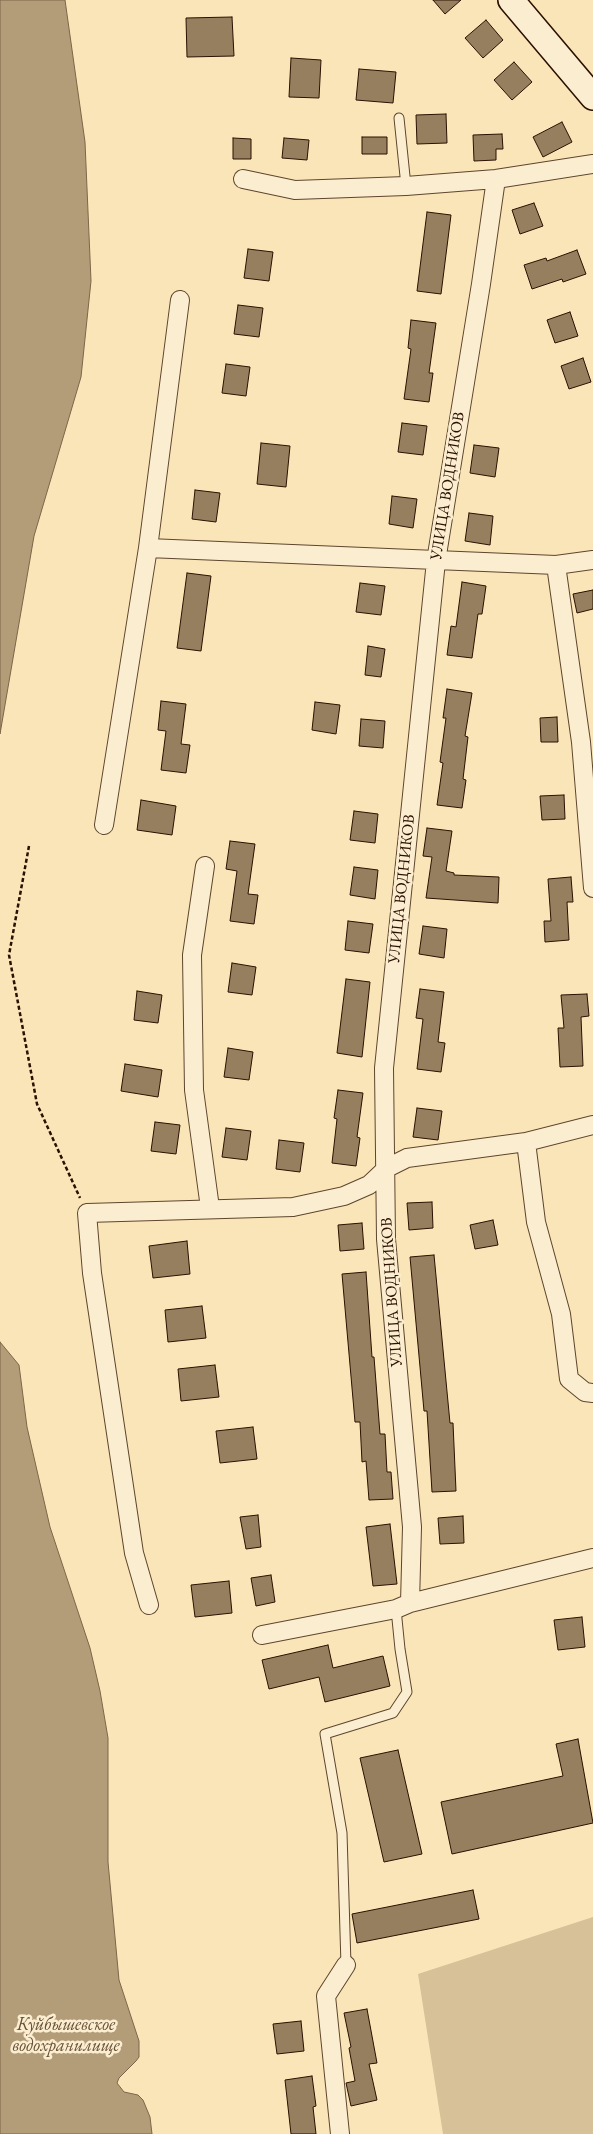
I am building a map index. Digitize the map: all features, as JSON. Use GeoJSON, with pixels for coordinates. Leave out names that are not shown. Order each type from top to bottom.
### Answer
{"type":"FeatureCollection","features":[{"type":"Feature","properties":{"kind":"main road"},"geometry":{"type":"LineString","coordinates":[[511,0],[593,97]]}},
{"type":"Feature","properties":{"kind":"street"},"geometry":{"type":"LineString","coordinates":[[244,179],[295,190],[406,186],[496,179],[593,164]]}},
{"type":"Feature","properties":{"kind":"street","name":"УЛИЦА ВОДНИКОВ"},"geometry":{"type":"LineString","coordinates":[[403,1606],[412,1527],[386,1239],[384,1068],[436,561],[496,179]]}},
{"type":"Feature","properties":{"kind":"street"},"geometry":{"type":"LineString","coordinates":[[104,824],[148,548],[180,300]]}},
{"type":"Feature","properties":{"kind":"street"},"geometry":{"type":"LineString","coordinates":[[148,548],[436,561],[556,564],[593,560]]}},
{"type":"Feature","properties":{"kind":"street"},"geometry":{"type":"LineString","coordinates":[[556,564],[581,742],[593,888]]}},
{"type":"Feature","properties":{"kind":"street"},"geometry":{"type":"LineString","coordinates":[[205,866],[192,955],[194,1090],[210,1208]]}},
{"type":"Feature","properties":{"kind":"street"},"geometry":{"type":"LineString","coordinates":[[149,1605],[134,1553],[92,1273],[87,1213],[292,1207],[344,1196],[369,1185],[386,1168],[407,1158],[526,1142],[593,1125]]}},
{"type":"Feature","properties":{"kind":"street"},"geometry":{"type":"LineString","coordinates":[[526,1142],[536,1222],[561,1314],[569,1379],[585,1392],[593,1393]]}},
{"type":"Feature","properties":{"kind":"street"},"geometry":{"type":"LineString","coordinates":[[262,1635],[403,1606],[593,1558]]}},
{"type":"Feature","properties":{"kind":"street"},"geometry":{"type":"LineString","coordinates":[[340,2134],[326,1996],[346,1965]]}},
{"type":"Feature","properties":{"kind":"lane"},"geometry":{"type":"LineString","coordinates":[[399,118],[406,186]]}},
{"type":"Feature","properties":{"kind":"lane"},"geometry":{"type":"LineString","coordinates":[[346,1965],[342,1833],[325,1734],[394,1713],[407,1692],[400,1649],[403,1606]]}},
{"type":"Feature","properties":{"kind":"path"},"geometry":{"type":"LineString","coordinates":[[29,846],[9,955],[37,1104],[87,1213]]}},
{"type":"Feature","properties":{"kind":"shaded area"},"geometry":{"type":"Polygon","coordinates":[[[593,1917],[593,2134],[443,2134],[418,1974],[593,1917]]]}},
{"type":"Feature","properties":{"kind":"water"},"geometry":{"type":"Polygon","coordinates":[[[0,0],[65,0],[85,142],[91,281],[81,377],[34,536],[0,734],[0,0]]]}},
{"type":"Feature","properties":{"kind":"water","name":"Куйбышевское водохранилище"},"geometry":{"type":"Polygon","coordinates":[[[0,1342],[19,1365],[27,1427],[50,1527],[90,1648],[100,1691],[108,1738],[108,1862],[119,1980],[139,2041],[139,2057],[119,2078],[117,2083],[124,2092],[138,2095],[143,2100],[150,2117],[152,2134],[0,2134],[0,1342]]]}},
{"type":"Feature","properties":{"kind":"building"},"geometry":{"type":"Polygon","coordinates":[[[433,0],[461,0],[445,14],[433,0]]]}},
{"type":"Feature","properties":{"kind":"building"},"geometry":{"type":"Polygon","coordinates":[[[232,17],[234,56],[187,57],[186,18],[232,17]]]}},
{"type":"Feature","properties":{"kind":"building"},"geometry":{"type":"Polygon","coordinates":[[[486,20],[503,40],[483,58],[465,38],[486,20]]]}},
{"type":"Feature","properties":{"kind":"building"},"geometry":{"type":"Polygon","coordinates":[[[291,58],[321,60],[319,98],[289,97],[291,58]]]}},
{"type":"Feature","properties":{"kind":"building"},"geometry":{"type":"Polygon","coordinates":[[[514,62],[532,82],[512,100],[494,80],[514,62]]]}},
{"type":"Feature","properties":{"kind":"building"},"geometry":{"type":"Polygon","coordinates":[[[359,69],[396,72],[393,103],[356,100],[359,69]]]}},
{"type":"Feature","properties":{"kind":"building"},"geometry":{"type":"Polygon","coordinates":[[[446,114],[447,143],[417,144],[416,115],[446,114]]]}},
{"type":"Feature","properties":{"kind":"building"},"geometry":{"type":"Polygon","coordinates":[[[562,122],[572,142],[543,157],[533,137],[562,122]]]}},
{"type":"Feature","properties":{"kind":"building"},"geometry":{"type":"Polygon","coordinates":[[[502,134],[503,149],[496,149],[496,160],[474,161],[473,135],[502,134]]]}},
{"type":"Feature","properties":{"kind":"building"},"geometry":{"type":"Polygon","coordinates":[[[362,137],[387,137],[387,154],[362,154],[362,137]]]}},
{"type":"Feature","properties":{"kind":"building"},"geometry":{"type":"Polygon","coordinates":[[[233,138],[251,139],[251,159],[233,159],[233,138]]]}},
{"type":"Feature","properties":{"kind":"building"},"geometry":{"type":"Polygon","coordinates":[[[284,138],[309,140],[307,160],[282,158],[284,138]]]}},
{"type":"Feature","properties":{"kind":"building"},"geometry":{"type":"Polygon","coordinates":[[[534,203],[543,226],[520,234],[512,210],[534,203]]]}},
{"type":"Feature","properties":{"kind":"building"},"geometry":{"type":"Polygon","coordinates":[[[427,212],[451,215],[441,294],[417,291],[427,212]]]}},
{"type":"Feature","properties":{"kind":"building"},"geometry":{"type":"Polygon","coordinates":[[[248,249],[273,252],[269,281],[244,278],[248,249]]]}},
{"type":"Feature","properties":{"kind":"building"},"geometry":{"type":"Polygon","coordinates":[[[577,250],[586,274],[563,282],[562,279],[532,289],[524,265],[546,258],[547,261],[577,250]]]}},
{"type":"Feature","properties":{"kind":"building"},"geometry":{"type":"Polygon","coordinates":[[[238,305],[263,308],[259,337],[234,334],[238,305]]]}},
{"type":"Feature","properties":{"kind":"building"},"geometry":{"type":"Polygon","coordinates":[[[570,312],[578,336],[555,343],[547,320],[570,312]]]}},
{"type":"Feature","properties":{"kind":"building"},"geometry":{"type":"Polygon","coordinates":[[[411,320],[436,323],[429,373],[433,373],[429,402],[404,399],[411,349],[408,348],[411,320]]]}},
{"type":"Feature","properties":{"kind":"building"},"geometry":{"type":"Polygon","coordinates":[[[583,358],[591,382],[569,389],[561,366],[583,358]]]}},
{"type":"Feature","properties":{"kind":"building"},"geometry":{"type":"Polygon","coordinates":[[[226,364],[250,367],[246,396],[222,393],[226,364]]]}},
{"type":"Feature","properties":{"kind":"building"},"geometry":{"type":"Polygon","coordinates":[[[402,423],[427,426],[423,455],[398,452],[402,423]]]}},
{"type":"Feature","properties":{"kind":"building"},"geometry":{"type":"Polygon","coordinates":[[[261,443],[290,446],[286,487],[257,484],[261,443]]]}},
{"type":"Feature","properties":{"kind":"building"},"geometry":{"type":"Polygon","coordinates":[[[474,445],[499,448],[495,477],[470,473],[474,445]]]}},
{"type":"Feature","properties":{"kind":"building"},"geometry":{"type":"Polygon","coordinates":[[[195,490],[220,493],[216,522],[192,519],[195,490]]]}},
{"type":"Feature","properties":{"kind":"building"},"geometry":{"type":"Polygon","coordinates":[[[392,496],[417,499],[413,528],[389,524],[392,496]]]}},
{"type":"Feature","properties":{"kind":"building"},"geometry":{"type":"Polygon","coordinates":[[[469,513],[493,516],[490,545],[465,541],[469,513]]]}},
{"type":"Feature","properties":{"kind":"building"},"geometry":{"type":"Polygon","coordinates":[[[187,573],[211,576],[201,651],[177,648],[187,573]]]}},
{"type":"Feature","properties":{"kind":"building"},"geometry":{"type":"Polygon","coordinates":[[[462,582],[486,586],[482,614],[478,614],[472,658],[447,655],[451,626],[456,627],[462,582]]]}},
{"type":"Feature","properties":{"kind":"building"},"geometry":{"type":"Polygon","coordinates":[[[360,583],[385,586],[381,615],[356,612],[360,583]]]}},
{"type":"Feature","properties":{"kind":"building"},"geometry":{"type":"Polygon","coordinates":[[[593,590],[593,609],[577,613],[573,594],[593,590]]]}},
{"type":"Feature","properties":{"kind":"building"},"geometry":{"type":"Polygon","coordinates":[[[368,646],[385,649],[381,677],[365,675],[368,646]]]}},
{"type":"Feature","properties":{"kind":"building"},"geometry":{"type":"Polygon","coordinates":[[[447,689],[472,693],[465,736],[468,737],[463,779],[466,780],[462,808],[437,805],[443,763],[440,762],[446,718],[443,718],[447,689]]]}},
{"type":"Feature","properties":{"kind":"building"},"geometry":{"type":"Polygon","coordinates":[[[161,701],[186,704],[181,744],[190,745],[186,773],[161,770],[166,731],[158,730],[161,701]]]}},
{"type":"Feature","properties":{"kind":"building"},"geometry":{"type":"Polygon","coordinates":[[[315,702],[340,705],[336,734],[312,730],[315,702]]]}},
{"type":"Feature","properties":{"kind":"building"},"geometry":{"type":"Polygon","coordinates":[[[557,717],[558,742],[541,742],[540,718],[557,717]]]}},
{"type":"Feature","properties":{"kind":"building"},"geometry":{"type":"Polygon","coordinates":[[[361,719],[385,721],[383,748],[359,746],[361,719]]]}},
{"type":"Feature","properties":{"kind":"building"},"geometry":{"type":"Polygon","coordinates":[[[564,795],[565,819],[542,820],[540,796],[564,795]]]}},
{"type":"Feature","properties":{"kind":"building"},"geometry":{"type":"Polygon","coordinates":[[[141,800],[176,806],[172,835],[137,830],[141,800]]]}},
{"type":"Feature","properties":{"kind":"building"},"geometry":{"type":"Polygon","coordinates":[[[354,811],[378,814],[375,843],[350,840],[354,811]]]}},
{"type":"Feature","properties":{"kind":"building"},"geometry":{"type":"Polygon","coordinates":[[[427,828],[452,831],[446,871],[454,873],[454,875],[499,877],[498,903],[426,898],[432,857],[423,856],[427,828]]]}},
{"type":"Feature","properties":{"kind":"building"},"geometry":{"type":"Polygon","coordinates":[[[230,841],[255,844],[248,894],[258,895],[254,924],[230,921],[237,871],[226,869],[230,841]]]}},
{"type":"Feature","properties":{"kind":"building"},"geometry":{"type":"Polygon","coordinates":[[[354,867],[378,870],[375,899],[350,895],[354,867]]]}},
{"type":"Feature","properties":{"kind":"building"},"geometry":{"type":"Polygon","coordinates":[[[571,877],[573,902],[567,902],[569,940],[545,942],[544,921],[551,921],[548,879],[571,877]]]}},
{"type":"Feature","properties":{"kind":"building"},"geometry":{"type":"Polygon","coordinates":[[[348,921],[373,924],[369,953],[345,950],[348,921]]]}},
{"type":"Feature","properties":{"kind":"building"},"geometry":{"type":"Polygon","coordinates":[[[423,926],[447,929],[444,958],[419,954],[423,926]]]}},
{"type":"Feature","properties":{"kind":"building"},"geometry":{"type":"Polygon","coordinates":[[[232,963],[256,967],[252,995],[228,992],[232,963]]]}},
{"type":"Feature","properties":{"kind":"building"},"geometry":{"type":"Polygon","coordinates":[[[346,979],[370,982],[362,1057],[337,1053],[346,979]]]}},
{"type":"Feature","properties":{"kind":"building"},"geometry":{"type":"Polygon","coordinates":[[[420,989],[444,992],[438,1042],[445,1043],[441,1072],[417,1069],[423,1019],[416,1018],[420,989]]]}},
{"type":"Feature","properties":{"kind":"building"},"geometry":{"type":"Polygon","coordinates":[[[137,991],[162,995],[158,1023],[134,1020],[137,991]]]}},
{"type":"Feature","properties":{"kind":"building"},"geometry":{"type":"Polygon","coordinates":[[[587,994],[589,1016],[581,1017],[583,1066],[560,1067],[558,1028],[564,1028],[561,995],[587,994]]]}},
{"type":"Feature","properties":{"kind":"building"},"geometry":{"type":"Polygon","coordinates":[[[228,1048],[253,1052],[249,1080],[224,1077],[228,1048]]]}},
{"type":"Feature","properties":{"kind":"building"},"geometry":{"type":"Polygon","coordinates":[[[125,1064],[162,1070],[158,1097],[121,1091],[125,1064]]]}},
{"type":"Feature","properties":{"kind":"building"},"geometry":{"type":"Polygon","coordinates":[[[338,1090],[363,1093],[357,1137],[360,1138],[356,1166],[332,1163],[337,1119],[334,1118],[338,1090]]]}},
{"type":"Feature","properties":{"kind":"building"},"geometry":{"type":"Polygon","coordinates":[[[417,1108],[442,1111],[438,1140],[413,1137],[417,1108]]]}},
{"type":"Feature","properties":{"kind":"building"},"geometry":{"type":"Polygon","coordinates":[[[155,1122],[180,1125],[176,1154],[151,1151],[155,1122]]]}},
{"type":"Feature","properties":{"kind":"building"},"geometry":{"type":"Polygon","coordinates":[[[226,1128],[251,1131],[247,1160],[222,1157],[226,1128]]]}},
{"type":"Feature","properties":{"kind":"building"},"geometry":{"type":"Polygon","coordinates":[[[279,1140],[304,1143],[300,1172],[276,1169],[279,1140]]]}},
{"type":"Feature","properties":{"kind":"building"},"geometry":{"type":"Polygon","coordinates":[[[432,1202],[433,1228],[409,1230],[407,1203],[432,1202]]]}},
{"type":"Feature","properties":{"kind":"building"},"geometry":{"type":"Polygon","coordinates":[[[493,1220],[498,1245],[475,1249],[470,1225],[493,1220]]]}},
{"type":"Feature","properties":{"kind":"building"},"geometry":{"type":"Polygon","coordinates":[[[362,1223],[364,1249],[340,1251],[338,1225],[362,1223]]]}},
{"type":"Feature","properties":{"kind":"building"},"geometry":{"type":"Polygon","coordinates":[[[187,1241],[190,1274],[153,1278],[149,1246],[187,1241]]]}},
{"type":"Feature","properties":{"kind":"building"},"geometry":{"type":"Polygon","coordinates":[[[434,1255],[450,1423],[453,1423],[456,1491],[432,1492],[427,1411],[424,1411],[410,1257],[434,1255]]]}},
{"type":"Feature","properties":{"kind":"building"},"geometry":{"type":"Polygon","coordinates":[[[366,1272],[380,1434],[385,1434],[387,1472],[391,1472],[393,1499],[369,1500],[366,1461],[362,1462],[360,1422],[355,1422],[342,1274],[366,1272]]]}},
{"type":"Feature","properties":{"kind":"building"},"geometry":{"type":"Polygon","coordinates":[[[202,1306],[206,1338],[168,1342],[165,1310],[202,1306]]]}},
{"type":"Feature","properties":{"kind":"building"},"geometry":{"type":"Polygon","coordinates":[[[215,1365],[219,1397],[181,1401],[178,1369],[215,1365]]]}},
{"type":"Feature","properties":{"kind":"building"},"geometry":{"type":"Polygon","coordinates":[[[253,1427],[257,1459],[220,1463],[216,1431],[253,1427]]]}},
{"type":"Feature","properties":{"kind":"building"},"geometry":{"type":"Polygon","coordinates":[[[258,1515],[261,1547],[246,1549],[240,1517],[258,1515]]]}},
{"type":"Feature","properties":{"kind":"building"},"geometry":{"type":"Polygon","coordinates":[[[463,1516],[464,1543],[440,1544],[438,1518],[463,1516]]]}},
{"type":"Feature","properties":{"kind":"building"},"geometry":{"type":"Polygon","coordinates":[[[390,1524],[397,1584],[373,1586],[366,1527],[390,1524]]]}},
{"type":"Feature","properties":{"kind":"building"},"geometry":{"type":"Polygon","coordinates":[[[271,1575],[275,1602],[256,1606],[251,1578],[271,1575]]]}},
{"type":"Feature","properties":{"kind":"building"},"geometry":{"type":"Polygon","coordinates":[[[229,1581],[232,1613],[195,1617],[191,1585],[229,1581]]]}},
{"type":"Feature","properties":{"kind":"building"},"geometry":{"type":"Polygon","coordinates":[[[582,1617],[585,1647],[558,1650],[554,1620],[582,1617]]]}},
{"type":"Feature","properties":{"kind":"building"},"geometry":{"type":"Polygon","coordinates":[[[328,1645],[333,1668],[383,1656],[390,1686],[325,1702],[319,1677],[269,1689],[262,1660],[328,1645]]]}},
{"type":"Feature","properties":{"kind":"building"},"geometry":{"type":"Polygon","coordinates":[[[578,1739],[593,1823],[452,1854],[441,1802],[563,1776],[556,1744],[578,1739]]]}},
{"type":"Feature","properties":{"kind":"building"},"geometry":{"type":"Polygon","coordinates":[[[398,1750],[422,1854],[384,1862],[360,1758],[398,1750]]]}},
{"type":"Feature","properties":{"kind":"building"},"geometry":{"type":"Polygon","coordinates":[[[473,1890],[479,1919],[357,1943],[352,1914],[473,1890]]]}},
{"type":"Feature","properties":{"kind":"building"},"geometry":{"type":"Polygon","coordinates":[[[367,2009],[377,2063],[369,2064],[377,2100],[351,2106],[346,2083],[355,2081],[344,2013],[367,2009]]]}},
{"type":"Feature","properties":{"kind":"building"},"geometry":{"type":"Polygon","coordinates":[[[301,2021],[304,2051],[277,2054],[273,2024],[301,2021]]]}},
{"type":"Feature","properties":{"kind":"building"},"geometry":{"type":"Polygon","coordinates":[[[312,2076],[316,2106],[313,2107],[316,2134],[291,2134],[285,2080],[312,2076]]]}}]}
